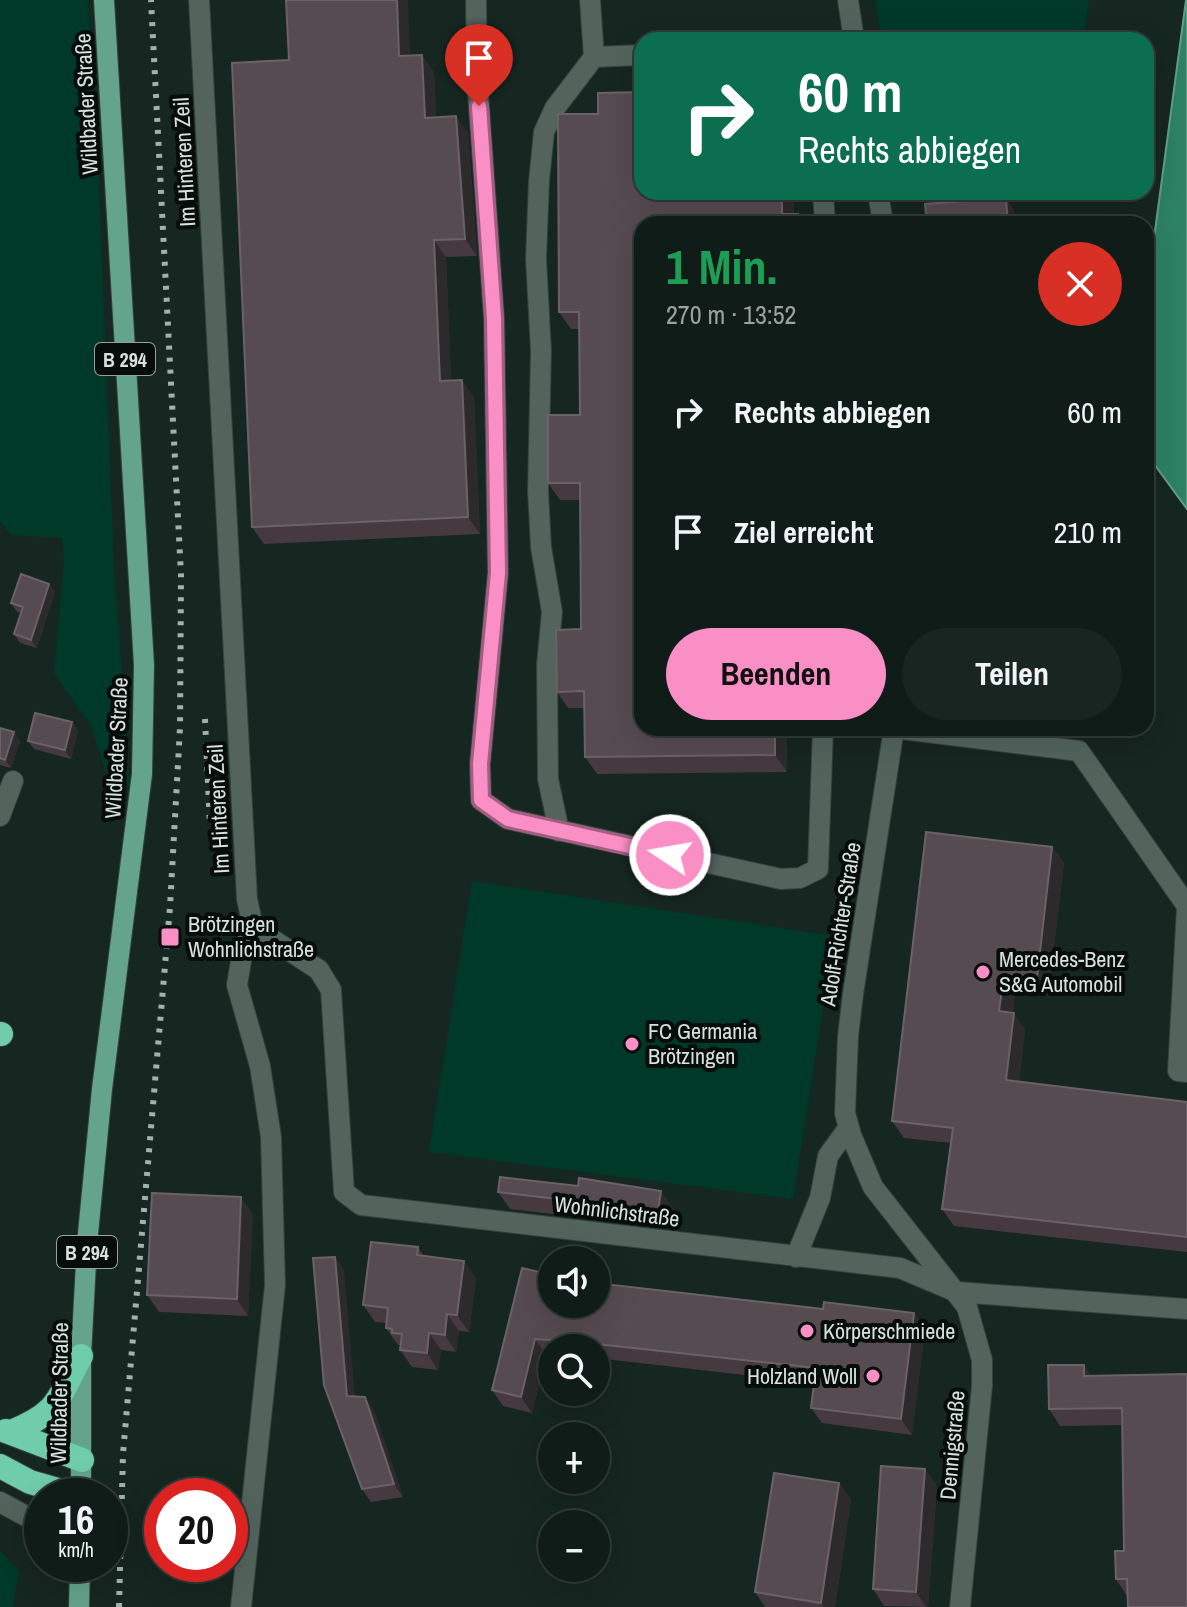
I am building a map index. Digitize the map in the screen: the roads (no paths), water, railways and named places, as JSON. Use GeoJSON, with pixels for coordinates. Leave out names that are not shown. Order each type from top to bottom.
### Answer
{"type":"FeatureCollection","features":[{"type":"Feature","properties":{"kind":"highway"},"geometry":{"type":"LineString","coordinates":[[6,1430],[37,1422],[51,1411],[81,1356]]}},
{"type":"Feature","properties":{"kind":"highway"},"geometry":{"type":"LineString","coordinates":[[6,1430],[82,1460]]}},
{"type":"Feature","properties":{"kind":"highway"},"geometry":{"type":"LineString","coordinates":[[0,1466],[24,1479]]}},
{"type":"Feature","properties":{"kind":"main road","name":"Wildbader Straße"},"geometry":{"type":"LineString","coordinates":[[81,1478],[81,1356],[87,1244],[99,1119],[142,774],[144,665],[104,0]]}},
{"type":"Feature","properties":{"kind":"main road"},"geometry":{"type":"LineString","coordinates":[[79,1607],[80,1582]]}},
{"type":"Feature","properties":{"kind":"street","name":"Im Hinteren Zeil"},"geometry":{"type":"LineString","coordinates":[[199,0],[247,899],[253,927],[242,955],[237,985],[260,1066],[271,1137],[275,1285],[241,1607]]}},
{"type":"Feature","properties":{"kind":"street"},"geometry":{"type":"LineString","coordinates":[[476,0],[477,79],[494,318],[498,573],[480,764],[481,800],[508,819],[781,879],[800,878],[818,869],[823,736]]}},
{"type":"Feature","properties":{"kind":"street"},"geometry":{"type":"LineString","coordinates":[[559,831],[548,779],[547,664],[552,612],[541,547],[538,491],[541,351],[536,259],[544,132],[555,108],[594,57],[590,0]]}},
{"type":"Feature","properties":{"kind":"street"},"geometry":{"type":"LineString","coordinates":[[848,0],[853,32]]}},
{"type":"Feature","properties":{"kind":"street"},"geometry":{"type":"LineString","coordinates":[[594,57],[634,55]]}},
{"type":"Feature","properties":{"kind":"street","name":"Adolf-Richter-Straße"},"geometry":{"type":"LineString","coordinates":[[893,736],[848,1036],[845,1113],[859,1159],[873,1187],[957,1292]]}},
{"type":"Feature","properties":{"kind":"street"},"geometry":{"type":"LineString","coordinates":[[958,736],[1079,751],[1187,907],[1178,1071],[1187,1072]]}},
{"type":"Feature","properties":{"kind":"street"},"geometry":{"type":"LineString","coordinates":[[0,816],[13,781]]}},
{"type":"Feature","properties":{"kind":"street","name":"Wohnlichstraße"},"geometry":{"type":"LineString","coordinates":[[253,927],[319,970],[331,990],[344,1192],[361,1205],[900,1268],[957,1292],[1187,1309]]}},
{"type":"Feature","properties":{"kind":"street"},"geometry":{"type":"LineString","coordinates":[[796,1257],[820,1198],[828,1156],[849,1127]]}},
{"type":"Feature","properties":{"kind":"street","name":"Dennigstraße"},"geometry":{"type":"LineString","coordinates":[[957,1292],[967,1307],[982,1360],[960,1607]]}},
{"type":"Feature","properties":{"kind":"street"},"geometry":{"type":"LineString","coordinates":[[0,1502],[24,1515]]}},
{"type":"Feature","properties":{"kind":"railway"},"geometry":{"type":"LineString","coordinates":[[119,1607],[123,1454],[170,907],[180,728],[181,575],[151,0]]}},
{"type":"Feature","properties":{"kind":"railway"},"geometry":{"type":"LineString","coordinates":[[205,719],[210,826]]}},
{"type":"Feature","properties":{"kind":"place","name":"Brötzingen Wohnlichstraße"},"geometry":{"type":"Point","coordinates":[170,937]}},
{"type":"Feature","properties":{"kind":"place","name":"Mercedes-Benz S&G Automobil"},"geometry":{"type":"Point","coordinates":[983,972]}},
{"type":"Feature","properties":{"kind":"place","name":"FC Germania Brötzingen"},"geometry":{"type":"Point","coordinates":[632,1044]}},
{"type":"Feature","properties":{"kind":"place","name":"Körperschmiede"},"geometry":{"type":"Point","coordinates":[807,1331]}},
{"type":"Feature","properties":{"kind":"place","name":"Holzland Woll"},"geometry":{"type":"Point","coordinates":[873,1376]}}]}
